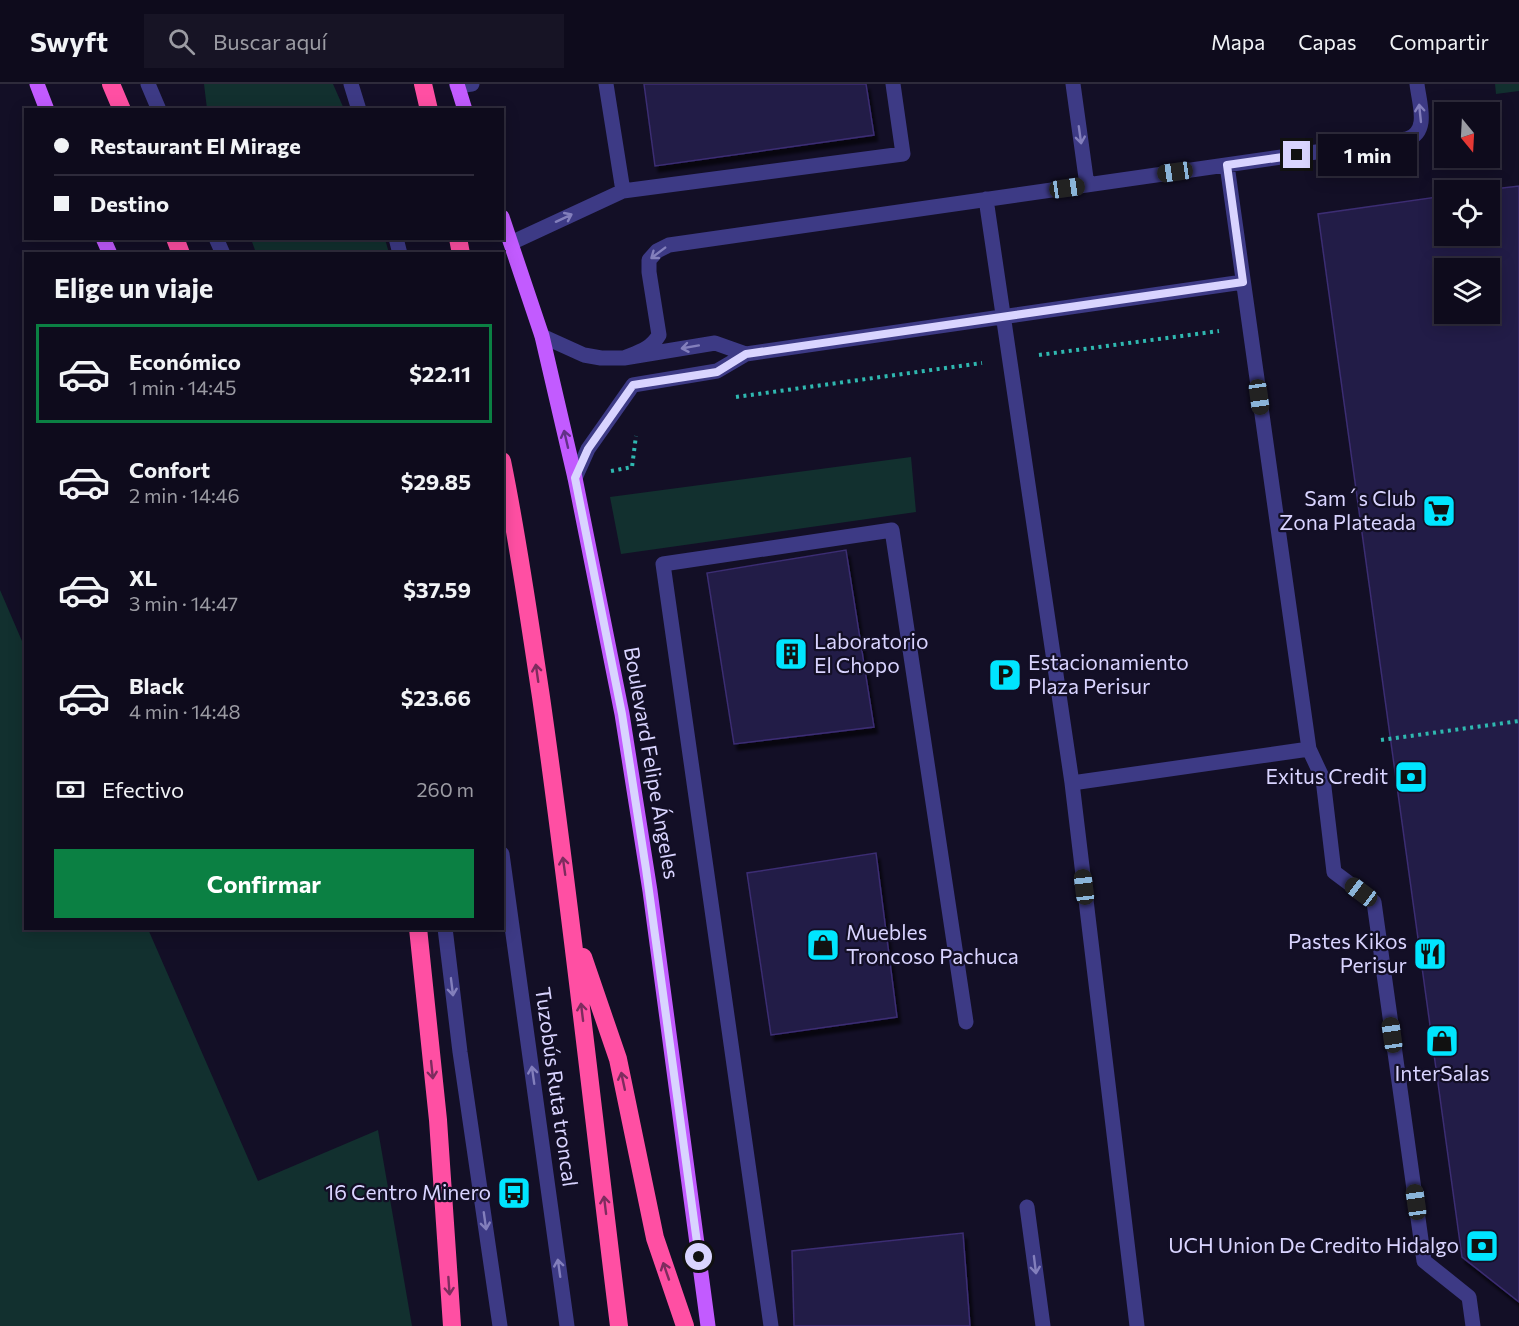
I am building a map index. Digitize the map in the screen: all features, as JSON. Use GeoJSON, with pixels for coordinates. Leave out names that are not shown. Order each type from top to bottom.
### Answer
{"type":"FeatureCollection","features":[{"type":"Feature","properties":{"kind":"highway"},"geometry":{"type":"LineString","coordinates":[[111,84],[121,108]]}},
{"type":"Feature","properties":{"kind":"highway"},"geometry":{"type":"LineString","coordinates":[[423,84],[429,108]]}},
{"type":"Feature","properties":{"kind":"highway"},"geometry":{"type":"LineString","coordinates":[[504,470],[516,532],[572,924],[619,1326]]}},
{"type":"Feature","properties":{"kind":"highway"},"geometry":{"type":"LineString","coordinates":[[572,924],[618,1059],[655,1238],[685,1326]]}},
{"type":"Feature","properties":{"kind":"highway"},"geometry":{"type":"LineString","coordinates":[[418,930],[438,1120],[452,1326]]}},
{"type":"Feature","properties":{"kind":"main road"},"geometry":{"type":"LineString","coordinates":[[37,84],[46,108]]}},
{"type":"Feature","properties":{"kind":"main road"},"geometry":{"type":"LineString","coordinates":[[462,85],[465,108]]}},
{"type":"Feature","properties":{"kind":"main road","name":"Boulevard Felipe Ángeles"},"geometry":{"type":"LineString","coordinates":[[504,223],[542,336],[575,478],[622,714],[648,879],[708,1326]]}},
{"type":"Feature","properties":{"kind":"lane"},"geometry":{"type":"LineString","coordinates":[[147,84],[158,108]]}},
{"type":"Feature","properties":{"kind":"lane"},"geometry":{"type":"LineString","coordinates":[[351,84],[358,108]]}},
{"type":"Feature","properties":{"kind":"lane"},"geometry":{"type":"LineString","coordinates":[[606,84],[623,191]]}},
{"type":"Feature","properties":{"kind":"lane"},"geometry":{"type":"LineString","coordinates":[[511,243],[623,191],[903,154],[894,84]]}},
{"type":"Feature","properties":{"kind":"lane"},"geometry":{"type":"LineString","coordinates":[[1073,84],[1087,185]]}},
{"type":"Feature","properties":{"kind":"lane"},"geometry":{"type":"LineString","coordinates":[[624,358],[647,349],[659,335],[649,260],[657,251],[669,245],[1416,136],[1422,121],[1417,84]]}},
{"type":"Feature","properties":{"kind":"lane"},"geometry":{"type":"LineString","coordinates":[[1227,165],[1309,749],[1323,779],[1334,872],[1374,902],[1424,1261],[1469,1297],[1473,1326]]}},
{"type":"Feature","properties":{"kind":"lane"},"geometry":{"type":"LineString","coordinates":[[986,199],[1072,783],[1137,1326]]}},
{"type":"Feature","properties":{"kind":"lane"},"geometry":{"type":"LineString","coordinates":[[575,478],[588,449],[633,385],[717,372],[746,354],[1243,282]]}},
{"type":"Feature","properties":{"kind":"lane"},"geometry":{"type":"LineString","coordinates":[[542,336],[584,355],[601,358],[624,358],[715,343],[746,354]]}},
{"type":"Feature","properties":{"kind":"lane"},"geometry":{"type":"LineString","coordinates":[[771,1326],[663,564],[892,530],[966,1022]]}},
{"type":"Feature","properties":{"kind":"lane"},"geometry":{"type":"LineString","coordinates":[[1072,783],[1309,749]]}},
{"type":"Feature","properties":{"kind":"lane","name":"Tuzobús Ruta troncal"},"geometry":{"type":"LineString","coordinates":[[504,869],[567,1326]]}},
{"type":"Feature","properties":{"kind":"lane"},"geometry":{"type":"LineString","coordinates":[[445,930],[460,1052],[500,1326]]}},
{"type":"Feature","properties":{"kind":"lane"},"geometry":{"type":"LineString","coordinates":[[1027,1207],[1043,1326]]}},
{"type":"Feature","properties":{"kind":"path"},"geometry":{"type":"LineString","coordinates":[[729,398],[1250,327]]}},
{"type":"Feature","properties":{"kind":"path"},"geometry":{"type":"LineString","coordinates":[[575,478],[632,467],[638,427]]}},
{"type":"Feature","properties":{"kind":"path"},"geometry":{"type":"LineString","coordinates":[[1381,740],[1519,721]]}},
{"type":"Feature","properties":{"kind":"green space"},"geometry":{"type":"Polygon","coordinates":[[[204,84],[333,84],[344,108],[207,108],[204,84]]]}},
{"type":"Feature","properties":{"kind":"green space"},"geometry":{"type":"Polygon","coordinates":[[[1495,84],[1519,84],[1519,91],[1496,94],[1495,84]]]}},
{"type":"Feature","properties":{"kind":"green space"},"geometry":{"type":"Polygon","coordinates":[[[251,240],[385,240],[389,252],[256,252],[251,240]]]}},
{"type":"Feature","properties":{"kind":"green space"},"geometry":{"type":"Polygon","coordinates":[[[911,457],[916,512],[621,554],[610,497],[911,457]]]}},
{"type":"Feature","properties":{"kind":"green space"},"geometry":{"type":"Polygon","coordinates":[[[0,590],[24,646],[24,930],[148,930],[258,1181],[378,1130],[412,1326],[0,1326],[0,590]]]}},
{"type":"Feature","properties":{"kind":"building"},"geometry":{"type":"Polygon","coordinates":[[[644,84],[866,84],[874,135],[655,166],[644,84]]]}},
{"type":"Feature","properties":{"kind":"building","name":"Sam´s Club Zona Plateada"},"geometry":{"type":"Polygon","coordinates":[[[1519,186],[1519,1302],[1462,1257],[1318,214],[1434,197],[1434,246],[1500,246],[1500,188],[1519,186]]]}},
{"type":"Feature","properties":{"kind":"building","name":"Laboratorio El Chopo"},"geometry":{"type":"Polygon","coordinates":[[[846,550],[874,727],[734,744],[707,573],[846,550]]]}},
{"type":"Feature","properties":{"kind":"building","name":"Muebles Troncoso Pachuca"},"geometry":{"type":"Polygon","coordinates":[[[876,853],[897,1017],[771,1035],[747,873],[876,853]]]}},
{"type":"Feature","properties":{"kind":"building"},"geometry":{"type":"Polygon","coordinates":[[[963,1233],[970,1326],[794,1326],[792,1251],[963,1233]]]}},
{"type":"Feature","properties":{"kind":"place","name":"Sam´s Club Zona Plateada"},"geometry":{"type":"Point","coordinates":[1439,511]}},
{"type":"Feature","properties":{"kind":"place","name":"Laboratorio El Chopo"},"geometry":{"type":"Point","coordinates":[791,654]}},
{"type":"Feature","properties":{"kind":"place","name":"Estacionamiento Plaza Perisur"},"geometry":{"type":"Point","coordinates":[1005,675]}},
{"type":"Feature","properties":{"kind":"place","name":"Exitus Credit"},"geometry":{"type":"Point","coordinates":[1411,777]}},
{"type":"Feature","properties":{"kind":"place","name":"Muebles Troncoso Pachuca"},"geometry":{"type":"Point","coordinates":[823,945]}},
{"type":"Feature","properties":{"kind":"place","name":"Pastes Kikos Perisur"},"geometry":{"type":"Point","coordinates":[1430,954]}},
{"type":"Feature","properties":{"kind":"place","name":"InterSalas"},"geometry":{"type":"Point","coordinates":[1442,1041]}},
{"type":"Feature","properties":{"kind":"place","name":"16 Centro Minero"},"geometry":{"type":"Point","coordinates":[514,1193]}},
{"type":"Feature","properties":{"kind":"place","name":"UCH Union De Credito Hidalgo"},"geometry":{"type":"Point","coordinates":[1482,1246]}},
{"type":"Feature","properties":{"kind":"route"},"geometry":{"type":"LineString","coordinates":[[699,1257],[653,914],[622,714],[575,478],[588,449],[633,385],[717,372],[746,354],[1243,282],[1227,165],[1297,155]]}}]}
